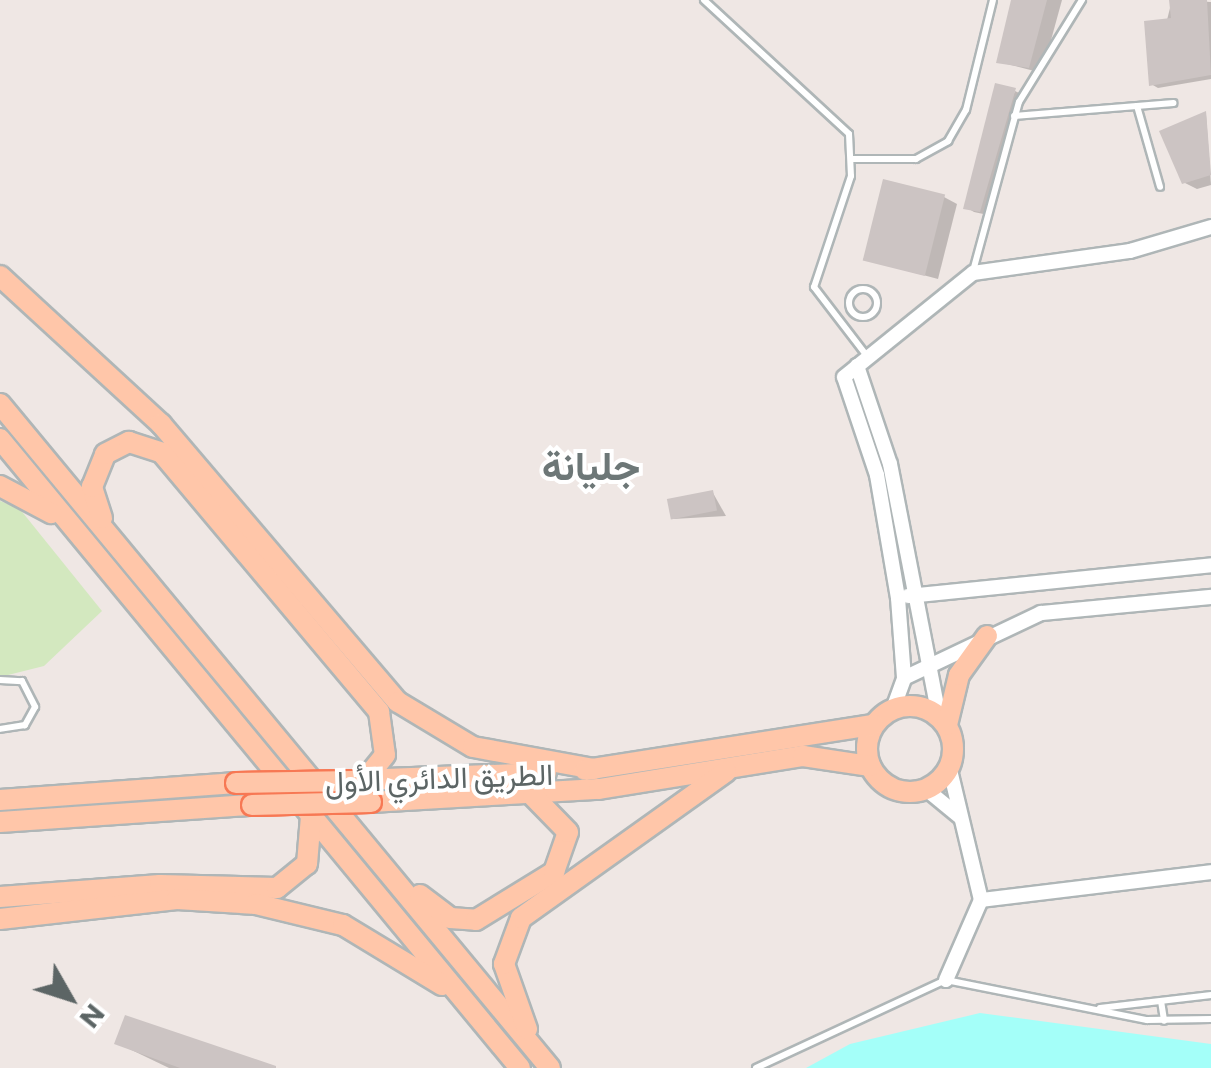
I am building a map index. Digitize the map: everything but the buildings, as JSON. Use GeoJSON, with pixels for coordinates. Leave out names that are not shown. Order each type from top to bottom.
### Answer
{"type":"FeatureCollection","features":[{"type":"Feature","properties":{"kind":"main road"},"geometry":{"type":"LineString","coordinates":[[0,276],[161,424],[398,702],[474,748],[594,769]]}},
{"type":"Feature","properties":{"kind":"main road"},"geometry":{"type":"LineString","coordinates":[[0,404],[544,1061]]}},
{"type":"Feature","properties":{"kind":"main road"},"geometry":{"type":"LineString","coordinates":[[0,439],[66,524],[520,1068]]}},
{"type":"Feature","properties":{"kind":"main road"},"geometry":{"type":"LineString","coordinates":[[105,530],[92,487],[99,461],[120,444],[155,448],[379,712],[387,744],[359,781]]}},
{"type":"Feature","properties":{"kind":"main road"},"geometry":{"type":"LineString","coordinates":[[0,486],[66,524]]}},
{"type":"Feature","properties":{"kind":"main road"},"geometry":{"type":"LineString","coordinates":[[0,822],[252,804],[532,796],[803,756],[870,766],[894,789],[926,788],[950,766],[943,721],[959,675],[987,636]]}},
{"type":"Feature","properties":{"kind":"main road"},"geometry":{"type":"LineString","coordinates":[[870,766],[873,725],[893,708],[943,721]]}},
{"type":"Feature","properties":{"kind":"main road","name":"الطريق الدائري الأول"},"geometry":{"type":"LineString","coordinates":[[0,800],[236,783],[594,769],[873,725]]}},
{"type":"Feature","properties":{"kind":"main road"},"geometry":{"type":"LineString","coordinates":[[544,1061],[505,974],[515,926],[732,767]]}},
{"type":"Feature","properties":{"kind":"main road"},"geometry":{"type":"LineString","coordinates":[[389,873],[450,918],[492,914],[565,858],[565,823],[532,796]]}},
{"type":"Feature","properties":{"kind":"main road"},"geometry":{"type":"LineString","coordinates":[[0,897],[160,884],[276,888],[311,856],[308,810]]}},
{"type":"Feature","properties":{"kind":"main road"},"geometry":{"type":"LineString","coordinates":[[0,918],[177,899],[277,907],[366,936],[472,1009]]}},
{"type":"Feature","properties":{"kind":"street"},"geometry":{"type":"LineString","coordinates":[[893,708],[904,678],[898,598],[877,474],[844,377],[973,272],[1130,252],[1211,226]]}},
{"type":"Feature","properties":{"kind":"street"},"geometry":{"type":"LineString","coordinates":[[862,361],[890,464],[928,666],[943,721]]}},
{"type":"Feature","properties":{"kind":"street"},"geometry":{"type":"LineString","coordinates":[[898,598],[1211,566]]}},
{"type":"Feature","properties":{"kind":"street"},"geometry":{"type":"LineString","coordinates":[[904,678],[1041,613],[1211,597]]}},
{"type":"Feature","properties":{"kind":"street"},"geometry":{"type":"LineString","coordinates":[[946,980],[981,900],[950,766]]}},
{"type":"Feature","properties":{"kind":"street"},"geometry":{"type":"LineString","coordinates":[[926,788],[960,818]]}},
{"type":"Feature","properties":{"kind":"street"},"geometry":{"type":"LineString","coordinates":[[981,900],[1211,872]]}},
{"type":"Feature","properties":{"kind":"lane"},"geometry":{"type":"LineString","coordinates":[[704,0],[836,112],[853,158],[814,281],[862,361]]}},
{"type":"Feature","properties":{"kind":"lane"},"geometry":{"type":"LineString","coordinates":[[853,158],[916,159],[948,141],[966,110],[993,0]]}},
{"type":"Feature","properties":{"kind":"lane"},"geometry":{"type":"LineString","coordinates":[[973,272],[1014,116],[1082,0]]}},
{"type":"Feature","properties":{"kind":"lane"},"geometry":{"type":"LineString","coordinates":[[1014,116],[1173,103]]}},
{"type":"Feature","properties":{"kind":"lane"},"geometry":{"type":"LineString","coordinates":[[1136,106],[1160,187]]}},
{"type":"Feature","properties":{"kind":"lane"},"geometry":{"type":"LineString","coordinates":[[844,329],[856,315],[874,311],[869,290],[851,296],[856,315]]}},
{"type":"Feature","properties":{"kind":"lane"},"geometry":{"type":"LineString","coordinates":[[0,680],[22,682],[35,706],[25,725],[0,729]]}},
{"type":"Feature","properties":{"kind":"lane"},"geometry":{"type":"LineString","coordinates":[[756,1068],[946,980],[1164,1021],[1211,1019]]}},
{"type":"Feature","properties":{"kind":"lane"},"geometry":{"type":"LineString","coordinates":[[1099,1008],[1211,995]]}},
{"type":"Feature","properties":{"kind":"lane"},"geometry":{"type":"LineString","coordinates":[[1162,1001],[1164,1021]]}},
{"type":"Feature","properties":{"kind":"green space"},"geometry":{"type":"Polygon","coordinates":[[[0,501],[19,508],[102,611],[44,666],[0,677],[0,501]]]}},
{"type":"Feature","properties":{"kind":"water"},"geometry":{"type":"Polygon","coordinates":[[[980,1013],[1211,1044],[1211,1068],[806,1068],[850,1044],[980,1013]]]}},
{"type":"Feature","properties":{"kind":"district","name":"جليانة"},"geometry":{"type":"Point","coordinates":[591,464]}}]}
